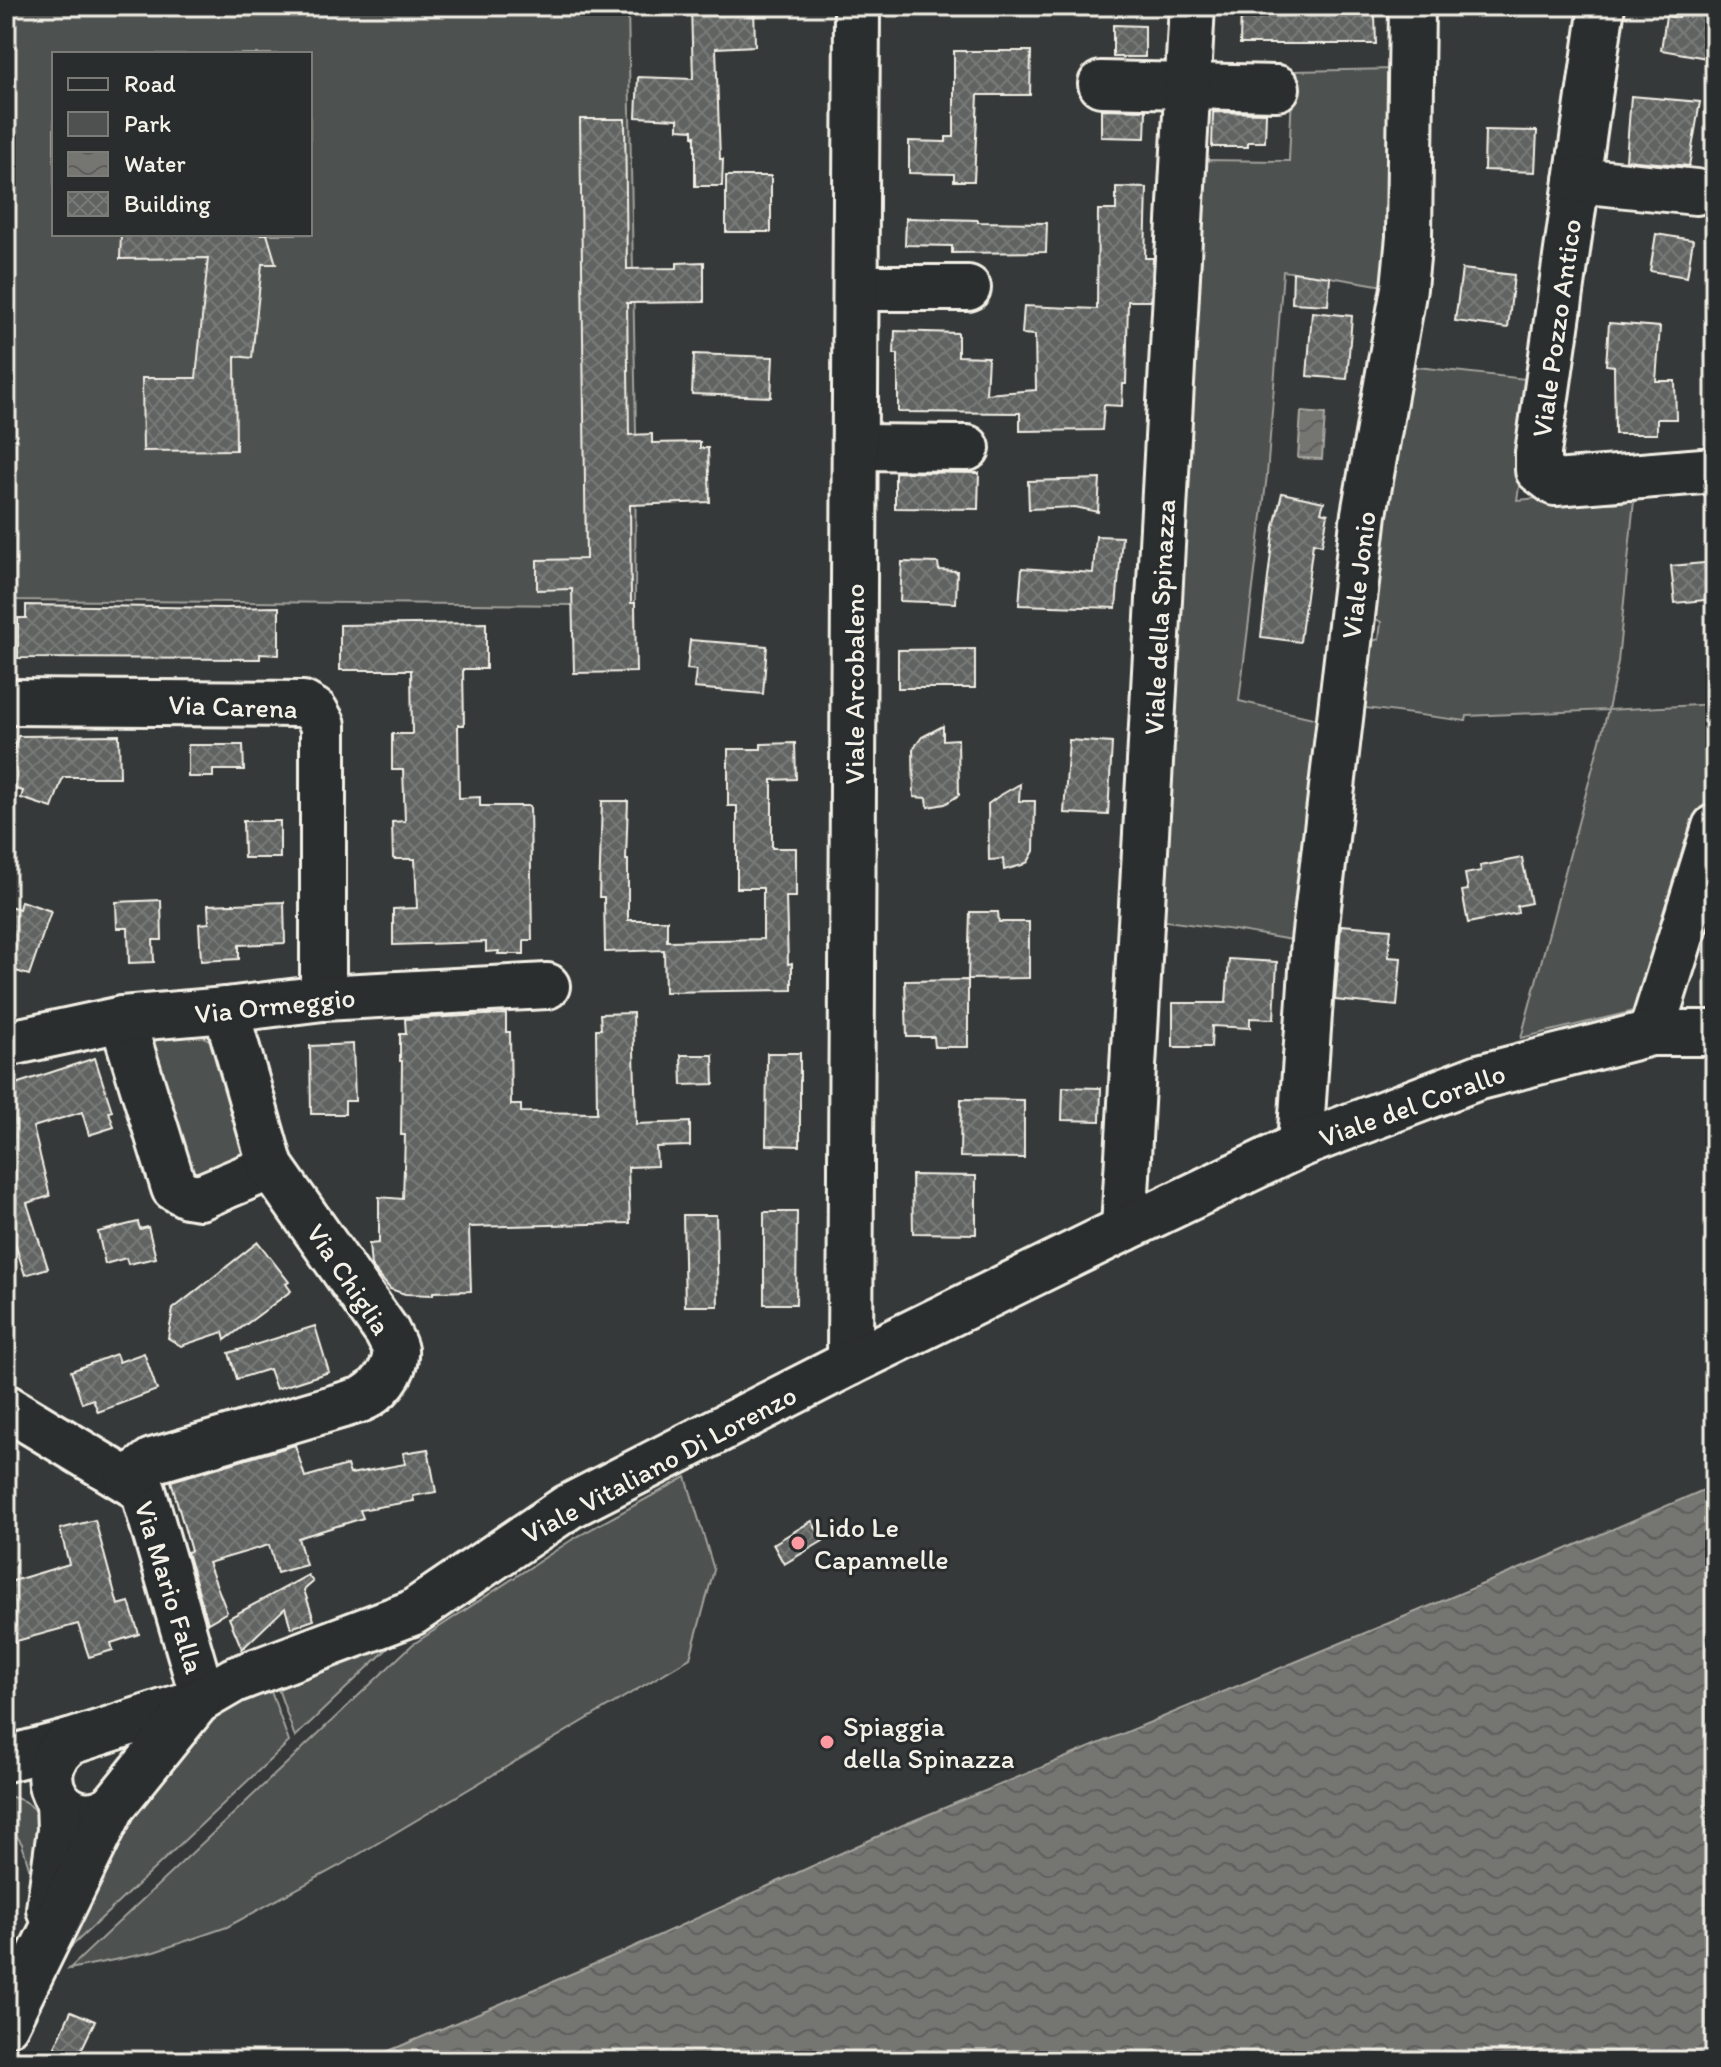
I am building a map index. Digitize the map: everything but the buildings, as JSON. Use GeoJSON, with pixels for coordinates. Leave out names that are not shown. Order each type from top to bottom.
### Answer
{"type":"FeatureCollection","features":[{"type":"Feature","properties":{"kind":"street","name":"Viale Arcobaleno"},"geometry":{"type":"LineString","coordinates":[[850,1363],[857,6]]}},
{"type":"Feature","properties":{"kind":"street","name":"Viale della Spinazza"},"geometry":{"type":"LineString","coordinates":[[1124,1229],[1192,6]]}},
{"type":"Feature","properties":{"kind":"street","name":"Viale Jonio"},"geometry":{"type":"LineString","coordinates":[[1300,1145],[1314,941],[1362,530],[1404,288],[1409,237],[1412,6]]}},
{"type":"Feature","properties":{"kind":"street","name":"Viale Pozzo Antico"},"geometry":{"type":"LineString","coordinates":[[1602,6],[1538,470],[1555,483],[1715,470]]}},
{"type":"Feature","properties":{"kind":"street"},"geometry":{"type":"LineString","coordinates":[[1101,84],[1277,88]]}},
{"type":"Feature","properties":{"kind":"street"},"geometry":{"type":"LineString","coordinates":[[1577,180],[1696,192]]}},
{"type":"Feature","properties":{"kind":"street"},"geometry":{"type":"LineString","coordinates":[[856,288],[968,288]]}},
{"type":"Feature","properties":{"kind":"street"},"geometry":{"type":"LineString","coordinates":[[855,447],[967,448]]}},
{"type":"Feature","properties":{"kind":"street","name":"Via Carena"},"geometry":{"type":"LineString","coordinates":[[6,702],[303,704],[315,711],[323,725],[323,998]]}},
{"type":"Feature","properties":{"kind":"street"},"geometry":{"type":"LineString","coordinates":[[1651,1033],[1715,827]]}},
{"type":"Feature","properties":{"kind":"street","name":"Via Ormeggio"},"geometry":{"type":"LineString","coordinates":[[6,1044],[122,1019],[323,998],[547,986]]}},
{"type":"Feature","properties":{"kind":"street","name":"Via Chiglia"},"geometry":{"type":"LineString","coordinates":[[128,1480],[152,1461],[370,1396],[382,1384],[392,1366],[395,1350],[387,1332],[271,1167],[226,1010]]}},
{"type":"Feature","properties":{"kind":"street"},"geometry":{"type":"LineString","coordinates":[[122,1019],[174,1188],[200,1197],[271,1167]]}},
{"type":"Feature","properties":{"kind":"street","name":"Viale del Corallo"},"geometry":{"type":"LineString","coordinates":[[1124,1229],[1300,1145],[1479,1077],[1651,1033],[1715,1033]]}},
{"type":"Feature","properties":{"kind":"street","name":"Viale Vitaliano Di Lorenzo"},"geometry":{"type":"LineString","coordinates":[[200,1699],[234,1680],[412,1613],[558,1512],[850,1363],[1124,1229]]}},
{"type":"Feature","properties":{"kind":"street","name":"Via Mario Falla"},"geometry":{"type":"LineString","coordinates":[[6,1407],[143,1490],[200,1699]]}},
{"type":"Feature","properties":{"kind":"street"},"geometry":{"type":"LineString","coordinates":[[6,1759],[77,1740],[200,1699]]}},
{"type":"Feature","properties":{"kind":"street"},"geometry":{"type":"LineString","coordinates":[[6,1779],[56,1795],[72,1811],[98,1814],[119,1798],[200,1699]]}},
{"type":"Feature","properties":{"kind":"street"},"geometry":{"type":"LineString","coordinates":[[6,2024],[39,1958],[119,1798],[127,1773],[126,1764],[116,1749],[102,1739],[77,1740],[54,1759],[50,1774],[61,1819],[51,1900],[39,1958]]}},
{"type":"Feature","properties":{"kind":"green space"},"geometry":{"type":"Polygon","coordinates":[[[119,6],[628,6],[636,432],[635,603],[6,600],[6,11],[119,6]]]}},
{"type":"Feature","properties":{"kind":"green space"},"geometry":{"type":"Polygon","coordinates":[[[1395,69],[1390,287],[1283,271],[1267,475],[1239,701],[1326,721],[1298,941],[1158,920],[1204,160],[1289,161],[1293,71],[1395,69]]]}},
{"type":"Feature","properties":{"kind":"green space"},"geometry":{"type":"Polygon","coordinates":[[[1408,366],[1535,380],[1517,500],[1599,493],[1608,503],[1625,502],[1631,491],[1635,490],[1618,662],[1608,710],[1467,716],[1466,721],[1357,707],[1365,643],[1379,639],[1381,622],[1369,615],[1408,366]]]}},
{"type":"Feature","properties":{"kind":"green space"},"geometry":{"type":"Polygon","coordinates":[[[1715,704],[1715,789],[1647,1008],[1521,1038],[1608,710],[1715,704]]]}},
{"type":"Feature","properties":{"kind":"green space"},"geometry":{"type":"Polygon","coordinates":[[[198,1033],[212,1042],[246,1151],[243,1157],[192,1179],[152,1047],[157,1038],[198,1033]]]}},
{"type":"Feature","properties":{"kind":"green space"},"geometry":{"type":"Polygon","coordinates":[[[686,1477],[714,1570],[690,1658],[339,1866],[227,1927],[154,1952],[69,1969],[412,1645],[573,1539],[686,1477]]]}},
{"type":"Feature","properties":{"kind":"green space"},"geometry":{"type":"Polygon","coordinates":[[[403,1634],[295,1737],[275,1680],[403,1634]]]}},
{"type":"Feature","properties":{"kind":"green space"},"geometry":{"type":"Polygon","coordinates":[[[268,1683],[289,1742],[56,1961],[134,1807],[207,1721],[268,1683]]]}},
{"type":"Feature","properties":{"kind":"green space"},"geometry":{"type":"Polygon","coordinates":[[[6,1796],[24,1801],[38,1813],[41,1866],[30,1931],[31,1874],[22,1844],[6,1820],[6,1796]]]}},
{"type":"Feature","properties":{"kind":"water"},"geometry":{"type":"Polygon","coordinates":[[[1301,412],[1325,414],[1322,459],[1298,458],[1301,412]]]}},
{"type":"Feature","properties":{"kind":"water"},"geometry":{"type":"Polygon","coordinates":[[[1715,1485],[1715,2061],[369,2061],[611,1957],[903,1825],[1715,1485]]]}},
{"type":"Feature","properties":{"kind":"place","name":"Lido Le Capannelle"},"geometry":{"type":"Point","coordinates":[798,1543]}},
{"type":"Feature","properties":{"kind":"place","name":"Spiaggia della Spinazza"},"geometry":{"type":"Point","coordinates":[827,1742]}}]}
